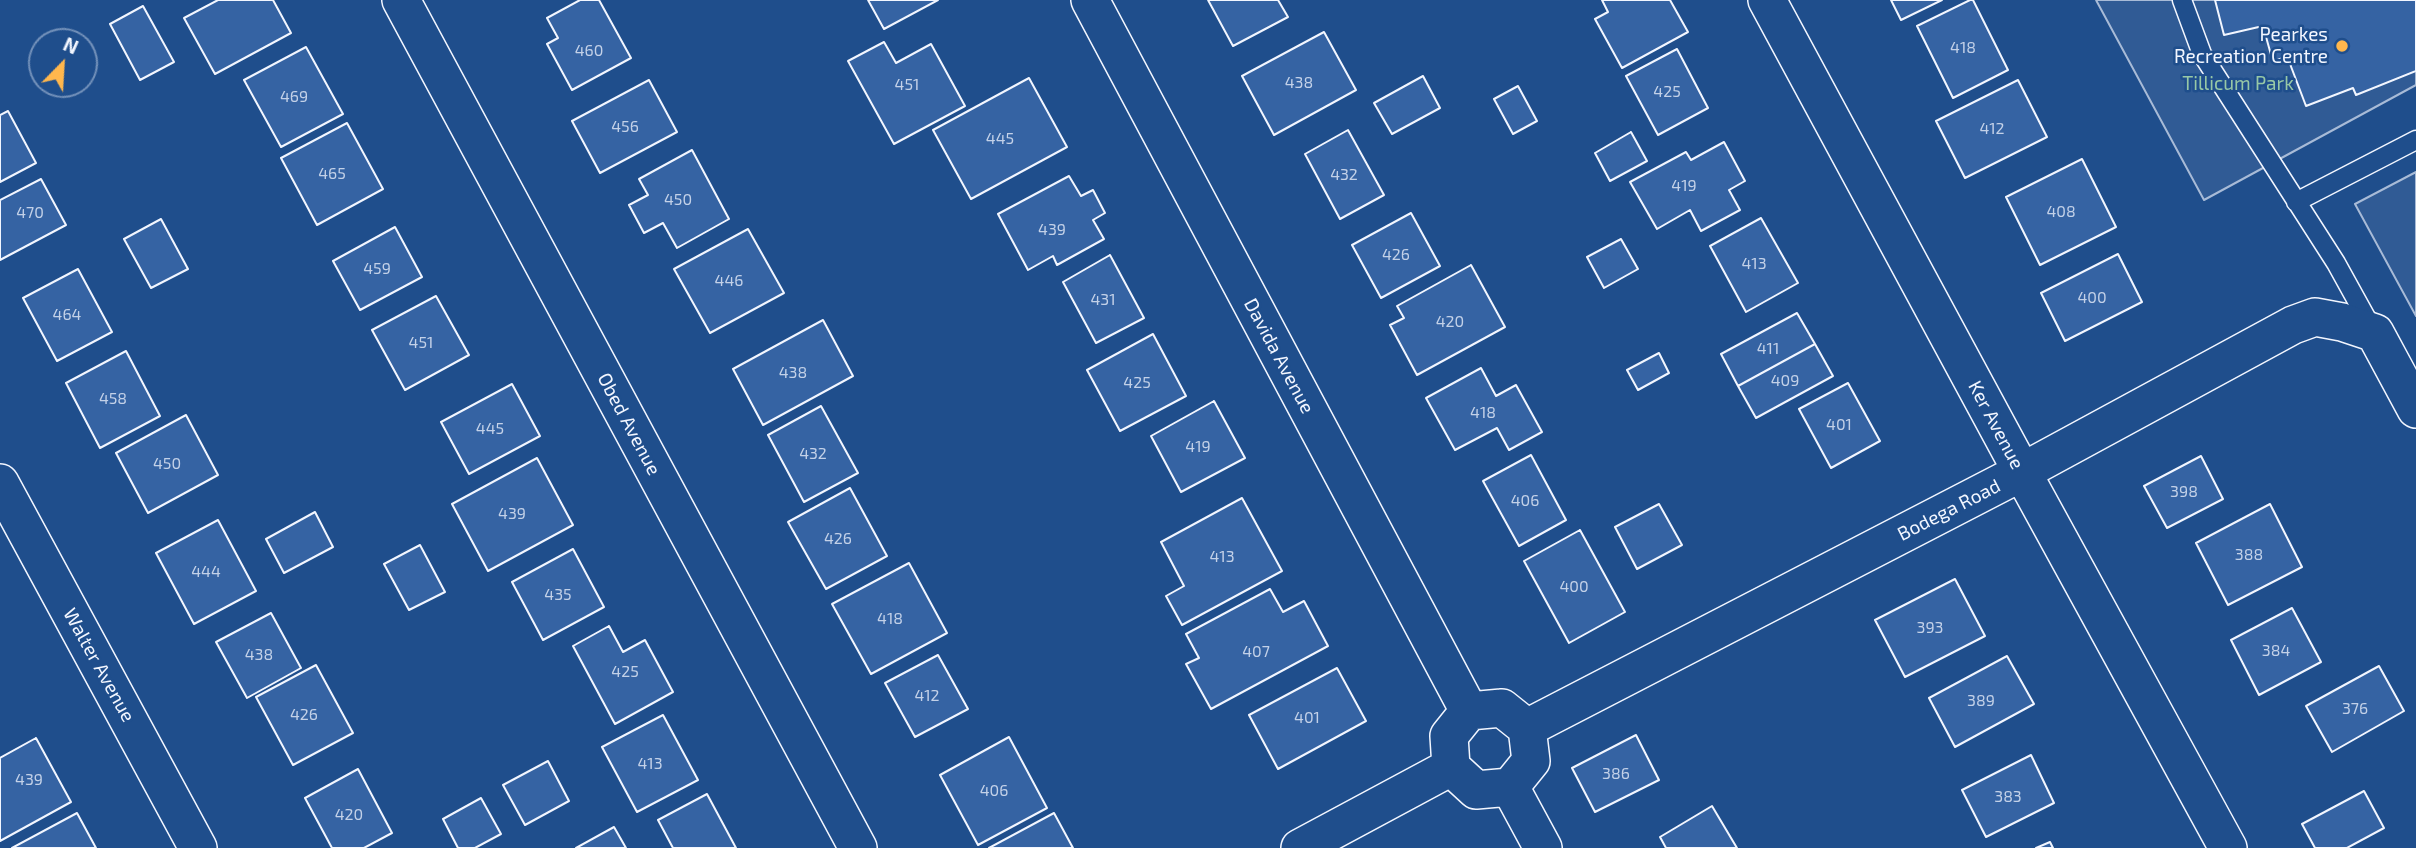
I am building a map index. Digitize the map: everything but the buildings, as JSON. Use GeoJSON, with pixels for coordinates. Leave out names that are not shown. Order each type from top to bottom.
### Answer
{"type":"FeatureCollection","features":[{"type":"Feature","properties":{"kind":"street","name":"Obed Avenue"},"geometry":{"type":"LineString","coordinates":[[401,0],[858,848]]}},
{"type":"Feature","properties":{"kind":"street","name":"Davida Avenue"},"geometry":{"type":"LineString","coordinates":[[1090,0],[1469,711]]}},
{"type":"Feature","properties":{"kind":"street","name":"Ker Avenue"},"geometry":{"type":"LineString","coordinates":[[1767,0],[2228,848]]}},
{"type":"Feature","properties":{"kind":"street","name":"Bodega Road"},"geometry":{"type":"LineString","coordinates":[[1527,728],[2022,472],[2293,324],[2315,317],[2342,322],[2375,333]]}},
{"type":"Feature","properties":{"kind":"street"},"geometry":{"type":"LineString","coordinates":[[2375,333],[2416,409]]}},
{"type":"Feature","properties":{"kind":"street","name":"Walter Avenue"},"geometry":{"type":"LineString","coordinates":[[0,483],[198,848]]}},
{"type":"Feature","properties":{"kind":"street"},"geometry":{"type":"LineString","coordinates":[[1502,708],[1527,728],[1531,761],[1510,787],[1476,790],[1451,767],[1449,736],[1469,711],[1502,708]]}},
{"type":"Feature","properties":{"kind":"street"},"geometry":{"type":"LineString","coordinates":[[1300,848],[1451,767]]}},
{"type":"Feature","properties":{"kind":"street"},"geometry":{"type":"LineString","coordinates":[[1510,787],[1543,848]]}},
{"type":"Feature","properties":{"kind":"lane"},"geometry":{"type":"LineString","coordinates":[[2182,0],[2202,54],[2336,263],[2375,333]]}},
{"type":"Feature","properties":{"kind":"lane"},"geometry":{"type":"LineString","coordinates":[[2295,202],[2416,141]]}},
{"type":"Feature","properties":{"kind":"shaded area","name":"Tillicum Park"},"geometry":{"type":"Polygon","coordinates":[[[2096,0],[2416,0],[2416,85],[2204,200],[2096,0]]]}},
{"type":"Feature","properties":{"kind":"shaded area"},"geometry":{"type":"Polygon","coordinates":[[[2416,172],[2416,316],[2355,204],[2416,172]]]}},
{"type":"Feature","properties":{"kind":"place","name":"Pearkes Recreation Centre"},"geometry":{"type":"Point","coordinates":[2342,46]}}]}
